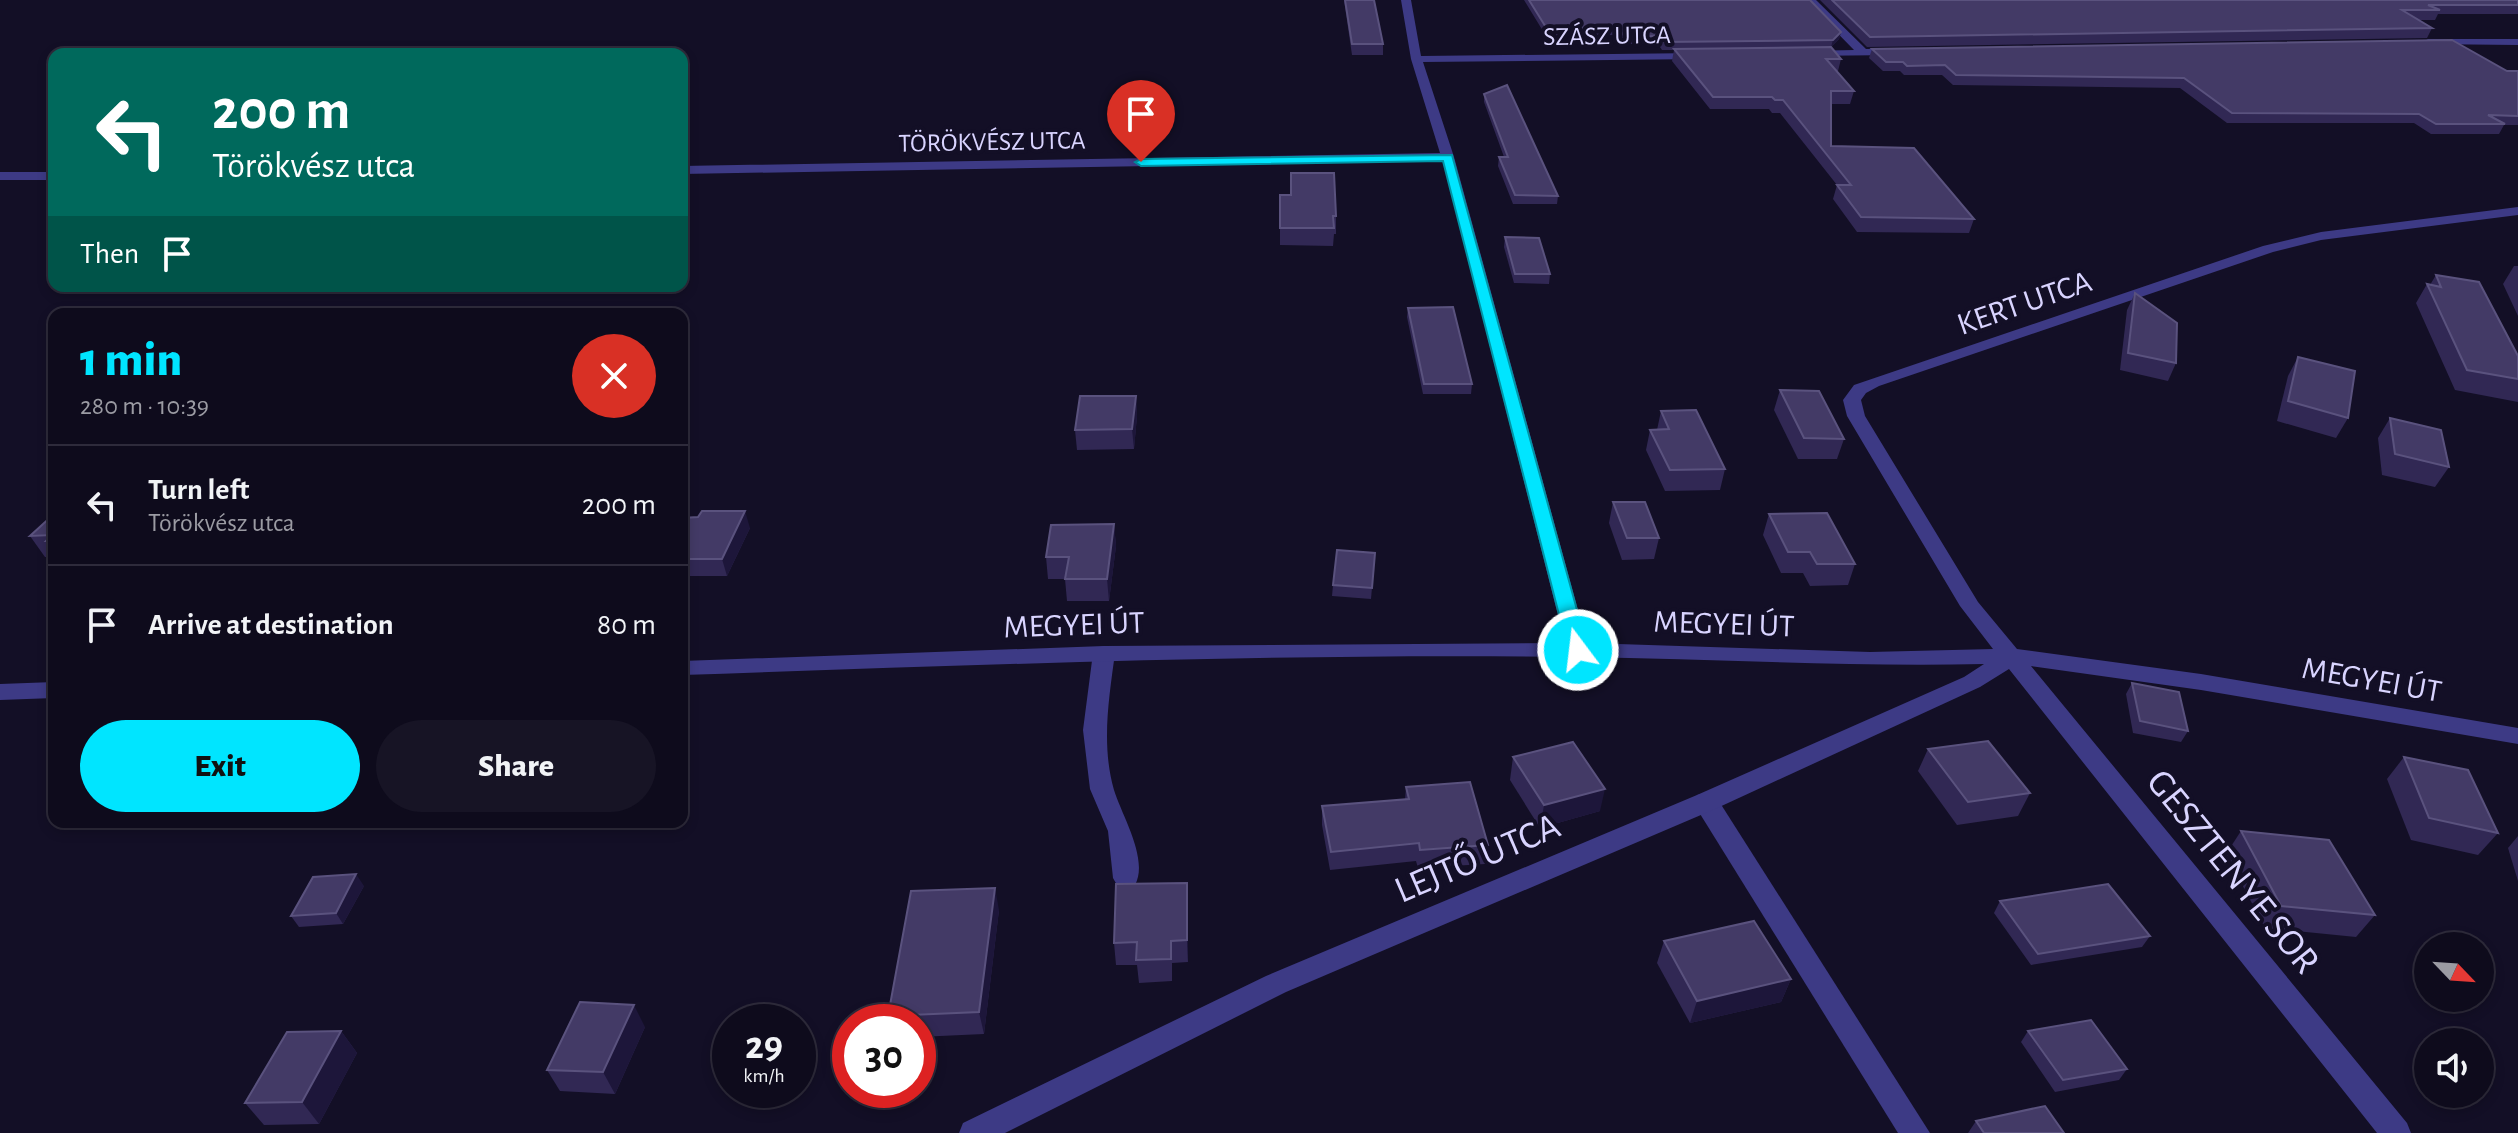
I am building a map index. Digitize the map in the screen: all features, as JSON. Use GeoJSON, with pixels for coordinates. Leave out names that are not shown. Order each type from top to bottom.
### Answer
{"type":"FeatureCollection","features":[{"type":"Feature","properties":{"kind":"street"},"geometry":{"type":"LineString","coordinates":[[1406,0],[1416,59],[1448,157],[1578,650]]}},
{"type":"Feature","properties":{"kind":"street"},"geometry":{"type":"LineString","coordinates":[[1810,0],[1863,53]]}},
{"type":"Feature","properties":{"kind":"street"},"geometry":{"type":"LineString","coordinates":[[2413,42],[2518,42]]}},
{"type":"Feature","properties":{"kind":"street"},"geometry":{"type":"LineString","coordinates":[[1800,54],[1910,52]]}},
{"type":"Feature","properties":{"kind":"street","name":"SZÁSZ UTCA"},"geometry":{"type":"LineString","coordinates":[[1416,59],[1706,55]]}},
{"type":"Feature","properties":{"kind":"street","name":"TÖRÖKVÉSZ UTCA"},"geometry":{"type":"LineString","coordinates":[[688,170],[1448,157]]}},
{"type":"Feature","properties":{"kind":"street"},"geometry":{"type":"LineString","coordinates":[[0,176],[48,176]]}},
{"type":"Feature","properties":{"kind":"street","name":"KERT UTCA"},"geometry":{"type":"LineString","coordinates":[[2012,656],[1970,606],[1856,416],[1852,400],[1860,389],[2295,241],[2518,211]]}},
{"type":"Feature","properties":{"kind":"street","name":"MEGYEI ÚT"},"geometry":{"type":"LineString","coordinates":[[688,668],[1104,653],[1578,650],[1870,659],[2012,656],[2201,682],[2518,736]]}},
{"type":"Feature","properties":{"kind":"street"},"geometry":{"type":"LineString","coordinates":[[1104,653],[1094,730],[1102,789],[1120,831],[1126,878]]}},
{"type":"Feature","properties":{"kind":"street","name":"LEJTŐ UTCA"},"geometry":{"type":"LineString","coordinates":[[974,1133],[1276,984],[1706,802],[1972,682],[2012,656]]}},
{"type":"Feature","properties":{"kind":"street","name":"GESZTENYE SOR"},"geometry":{"type":"LineString","coordinates":[[2012,656],[2396,1133]]}},
{"type":"Feature","properties":{"kind":"street"},"geometry":{"type":"LineString","coordinates":[[0,692],[48,690]]}},
{"type":"Feature","properties":{"kind":"street"},"geometry":{"type":"LineString","coordinates":[[1706,802],[1915,1133]]}},
{"type":"Feature","properties":{"kind":"building"},"geometry":{"type":"Polygon","coordinates":[[[1345,0],[1374,0],[1383,44],[1352,44],[1345,0]]]}},
{"type":"Feature","properties":{"kind":"building"},"geometry":{"type":"Polygon","coordinates":[[[1529,0],[1810,0],[1841,32],[1833,40],[1664,42],[1659,36],[1625,37],[1618,28],[1547,29],[1529,0]]]}},
{"type":"Feature","properties":{"kind":"building"},"geometry":{"type":"Polygon","coordinates":[[[1832,0],[2518,0],[2518,5],[2428,5],[2440,10],[2402,10],[2432,28],[1870,37],[1832,0]]]}},
{"type":"Feature","properties":{"kind":"building"},"geometry":{"type":"Polygon","coordinates":[[[2452,40],[2507,71],[2518,71],[2518,116],[2488,115],[2505,124],[2436,124],[2419,114],[2232,113],[2184,78],[1956,75],[1945,65],[1907,66],[1903,62],[1886,62],[1872,49],[2452,40]]]}},
{"type":"Feature","properties":{"kind":"building"},"geometry":{"type":"Polygon","coordinates":[[[1831,47],[1841,59],[1826,59],[1854,91],[1831,91],[1831,146],[1914,148],[1974,219],[1861,217],[1837,185],[1851,185],[1783,100],[1772,97],[1713,97],[1674,49],[1831,47]]]}},
{"type":"Feature","properties":{"kind":"building"},"geometry":{"type":"Polygon","coordinates":[[[1507,85],[1558,196],[1515,195],[1499,157],[1508,157],[1484,94],[1507,85]]]}},
{"type":"Feature","properties":{"kind":"building"},"geometry":{"type":"Polygon","coordinates":[[[1291,173],[1334,173],[1334,228],[1280,228],[1280,195],[1291,195],[1291,173]]]}},
{"type":"Feature","properties":{"kind":"building"},"geometry":{"type":"Polygon","coordinates":[[[1505,237],[1539,238],[1550,274],[1515,274],[1505,237]]]}},
{"type":"Feature","properties":{"kind":"building"},"geometry":{"type":"Polygon","coordinates":[[[2436,275],[2479,282],[2518,356],[2518,379],[2467,370],[2427,284],[2441,287],[2436,275]]]}},
{"type":"Feature","properties":{"kind":"building"},"geometry":{"type":"Polygon","coordinates":[[[2135,293],[2177,323],[2176,363],[2128,353],[2135,293]]]}},
{"type":"Feature","properties":{"kind":"building"},"geometry":{"type":"Polygon","coordinates":[[[1453,307],[1472,384],[1424,384],[1408,308],[1453,307]]]}},
{"type":"Feature","properties":{"kind":"building"},"geometry":{"type":"Polygon","coordinates":[[[2298,357],[2355,371],[2348,418],[2288,401],[2298,357]]]}},
{"type":"Feature","properties":{"kind":"building"},"geometry":{"type":"Polygon","coordinates":[[[1780,390],[1819,391],[1844,439],[1804,438],[1780,390]]]}},
{"type":"Feature","properties":{"kind":"building"},"geometry":{"type":"Polygon","coordinates":[[[1080,396],[1136,396],[1132,429],[1075,430],[1080,396]]]}},
{"type":"Feature","properties":{"kind":"building"},"geometry":{"type":"Polygon","coordinates":[[[1696,410],[1725,469],[1670,470],[1650,430],[1669,429],[1661,411],[1696,410]]]}},
{"type":"Feature","properties":{"kind":"building"},"geometry":{"type":"Polygon","coordinates":[[[2390,418],[2441,430],[2449,467],[2395,454],[2390,418]]]}},
{"type":"Feature","properties":{"kind":"building"},"geometry":{"type":"Polygon","coordinates":[[[1613,502],[1645,502],[1659,538],[1627,538],[1613,502]]]}},
{"type":"Feature","properties":{"kind":"building"},"geometry":{"type":"Polygon","coordinates":[[[702,511],[745,511],[722,559],[688,559],[688,518],[698,517],[702,511]]]}},
{"type":"Feature","properties":{"kind":"building"},"geometry":{"type":"Polygon","coordinates":[[[1827,513],[1855,564],[1817,564],[1810,552],[1788,552],[1769,514],[1827,513]]]}},
{"type":"Feature","properties":{"kind":"building"},"geometry":{"type":"Polygon","coordinates":[[[48,520],[48,535],[30,536],[48,520]]]}},
{"type":"Feature","properties":{"kind":"building"},"geometry":{"type":"Polygon","coordinates":[[[1114,524],[1107,579],[1065,579],[1069,557],[1046,557],[1051,525],[1114,524]]]}},
{"type":"Feature","properties":{"kind":"building"},"geometry":{"type":"Polygon","coordinates":[[[1337,550],[1375,553],[1372,588],[1333,585],[1337,550]]]}},
{"type":"Feature","properties":{"kind":"building"},"geometry":{"type":"Polygon","coordinates":[[[2132,683],[2179,692],[2188,731],[2140,721],[2132,683]]]}},
{"type":"Feature","properties":{"kind":"building"},"geometry":{"type":"Polygon","coordinates":[[[1988,741],[2030,793],[1968,802],[1928,749],[1988,741]]]}},
{"type":"Feature","properties":{"kind":"building"},"geometry":{"type":"Polygon","coordinates":[[[1573,742],[1605,789],[1544,805],[1513,757],[1573,742]]]}},
{"type":"Feature","properties":{"kind":"building"},"geometry":{"type":"Polygon","coordinates":[[[2404,757],[2468,770],[2498,833],[2429,818],[2404,757]]]}},
{"type":"Feature","properties":{"kind":"building"},"geometry":{"type":"Polygon","coordinates":[[[1470,782],[1488,845],[1420,850],[1419,843],[1331,852],[1322,806],[1409,799],[1406,787],[1470,782]]]}},
{"type":"Feature","properties":{"kind":"building"},"geometry":{"type":"Polygon","coordinates":[[[2241,831],[2329,840],[2375,915],[2281,906],[2241,831]]]}},
{"type":"Feature","properties":{"kind":"building"},"geometry":{"type":"Polygon","coordinates":[[[356,874],[336,913],[291,916],[313,877],[356,874]]]}},
{"type":"Feature","properties":{"kind":"building"},"geometry":{"type":"Polygon","coordinates":[[[1187,883],[1187,940],[1171,941],[1171,959],[1136,960],[1137,942],[1114,943],[1116,884],[1187,883]]]}},
{"type":"Feature","properties":{"kind":"building"},"geometry":{"type":"Polygon","coordinates":[[[2108,884],[2150,936],[2038,954],[2000,901],[2108,884]]]}},
{"type":"Feature","properties":{"kind":"building"},"geometry":{"type":"Polygon","coordinates":[[[995,888],[979,1012],[936,1014],[936,1004],[890,1004],[911,891],[995,888]]]}},
{"type":"Feature","properties":{"kind":"building"},"geometry":{"type":"Polygon","coordinates":[[[1754,921],[1791,979],[1697,1001],[1664,941],[1754,921]]]}},
{"type":"Feature","properties":{"kind":"building"},"geometry":{"type":"Polygon","coordinates":[[[580,1002],[634,1005],[603,1072],[547,1070],[580,1002]]]}},
{"type":"Feature","properties":{"kind":"building"},"geometry":{"type":"Polygon","coordinates":[[[2091,1020],[2127,1069],[2063,1080],[2028,1031],[2091,1020]]]}},
{"type":"Feature","properties":{"kind":"building"},"geometry":{"type":"Polygon","coordinates":[[[341,1031],[302,1102],[245,1103],[287,1032],[341,1031]]]}},
{"type":"Feature","properties":{"kind":"building"},"geometry":{"type":"Polygon","coordinates":[[[2045,1106],[2064,1133],[1984,1133],[1976,1121],[2045,1106]]]}},
{"type":"Feature","properties":{"kind":"route"},"geometry":{"type":"LineString","coordinates":[[1141,162],[1448,157],[1578,650]]}}]}
